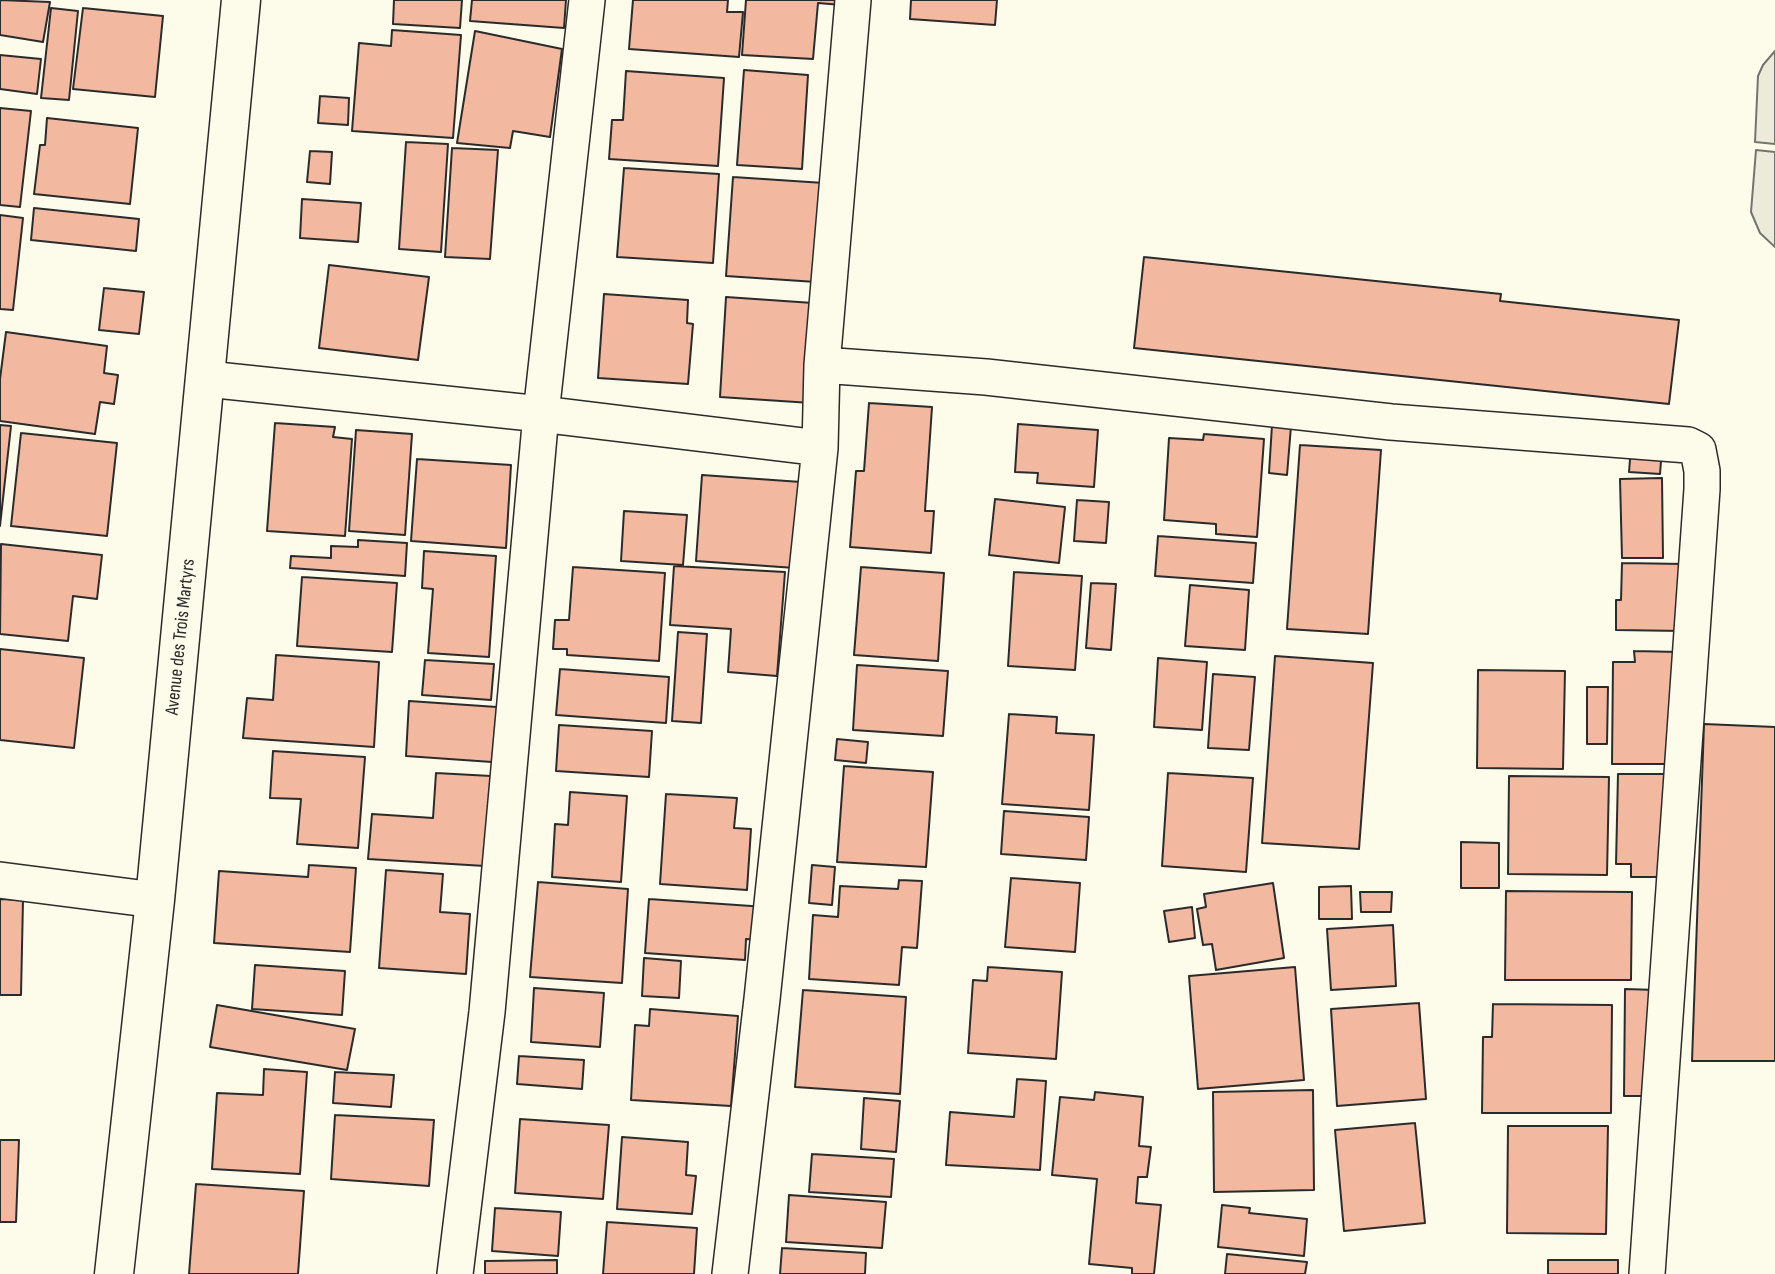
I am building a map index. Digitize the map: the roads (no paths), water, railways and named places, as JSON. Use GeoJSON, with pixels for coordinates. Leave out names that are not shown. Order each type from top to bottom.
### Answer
{"type":"FeatureCollection","features":[{"type":"Feature","properties":{"kind":"main road","name":"Avenue des Trois Martyrs"},"geometry":{"type":"LineString","coordinates":[[114,1274],[155,900],[207,379],[241,0]]}},
{"type":"Feature","properties":{"kind":"street"},"geometry":{"type":"LineString","coordinates":[[455,1274],[487,1012],[541,414],[587,0]]}},
{"type":"Feature","properties":{"kind":"street"},"geometry":{"type":"LineString","coordinates":[[730,1274],[820,448],[822,365],[853,0]]}},
{"type":"Feature","properties":{"kind":"street"},"geometry":{"type":"LineString","coordinates":[[822,365],[986,377],[1391,422],[1688,445],[1698,450],[1702,489],[1647,1274]]}},
{"type":"Feature","properties":{"kind":"street"},"geometry":{"type":"LineString","coordinates":[[207,379],[541,414],[820,448]]}},
{"type":"Feature","properties":{"kind":"street"},"geometry":{"type":"LineString","coordinates":[[0,880],[155,900]]}}]}
